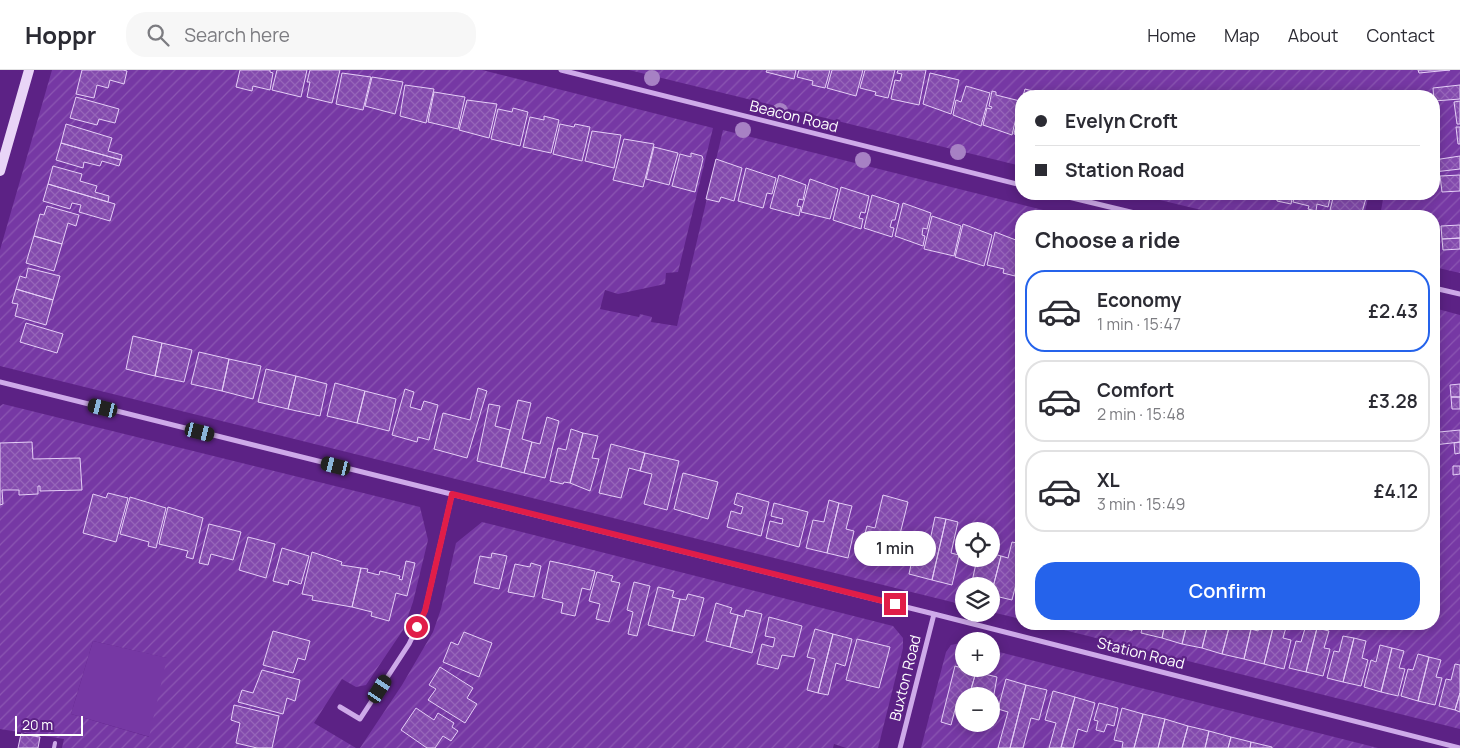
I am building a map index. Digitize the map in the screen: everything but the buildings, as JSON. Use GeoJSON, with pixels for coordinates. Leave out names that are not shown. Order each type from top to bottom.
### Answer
{"type":"FeatureCollection","features":[{"type":"Feature","properties":{"kind":"main road"},"geometry":{"type":"LineString","coordinates":[[0,171],[29,70]]}},
{"type":"Feature","properties":{"kind":"street","name":"Beacon Road"},"geometry":{"type":"LineString","coordinates":[[561,70],[1015,184]]}},
{"type":"Feature","properties":{"kind":"street"},"geometry":{"type":"LineString","coordinates":[[1081,200],[1122,210]]}},
{"type":"Feature","properties":{"kind":"street"},"geometry":{"type":"LineString","coordinates":[[1440,289],[1460,294]]}},
{"type":"Feature","properties":{"kind":"street","name":"Station Road"},"geometry":{"type":"LineString","coordinates":[[0,382],[934,614],[1460,748]]}},
{"type":"Feature","properties":{"kind":"street"},"geometry":{"type":"LineString","coordinates":[[340,707],[360,719],[409,644],[425,611],[452,494]]}},
{"type":"Feature","properties":{"kind":"street","name":"Buxton Road"},"geometry":{"type":"LineString","coordinates":[[900,748],[934,614]]}},
{"type":"Feature","properties":{"kind":"shaded area"},"geometry":{"type":"Polygon","coordinates":[[[52,70],[482,70],[713,128],[678,272],[666,273],[665,284],[618,294],[605,290],[600,309],[639,317],[640,314],[652,317],[651,322],[677,326],[723,130],[1043,210],[1015,210],[1015,618],[1000,614],[1000,577],[955,577],[955,603],[0,366],[0,250],[52,70]]]}},
{"type":"Feature","properties":{"kind":"shaded area"},"geometry":{"type":"Polygon","coordinates":[[[629,70],[1460,70],[1460,273],[1440,268],[1440,210],[1381,210],[1383,200],[1440,200],[1440,90],[1015,90],[1015,165],[629,70]]]}},
{"type":"Feature","properties":{"kind":"shaded area"},"geometry":{"type":"Polygon","coordinates":[[[1160,200],[1368,200],[1365,210],[1201,210],[1160,200]]]}},
{"type":"Feature","properties":{"kind":"shaded area"},"geometry":{"type":"Polygon","coordinates":[[[1440,310],[1460,315],[1460,729],[1064,630],[1440,630],[1440,310]]]}},
{"type":"Feature","properties":{"kind":"shaded area"},"geometry":{"type":"Polygon","coordinates":[[[3,404],[420,507],[428,540],[413,602],[403,630],[366,685],[356,687],[342,679],[314,723],[356,748],[62,748],[64,739],[0,729],[0,406],[3,404]],[[93,641],[71,714],[149,737],[167,658],[93,641]]]}},
{"type":"Feature","properties":{"kind":"shaded area"},"geometry":{"type":"Polygon","coordinates":[[[482,522],[893,626],[903,638],[903,648],[878,748],[846,748],[834,744],[833,748],[360,748],[402,685],[433,632],[441,609],[456,543],[482,522]]]}},
{"type":"Feature","properties":{"kind":"shaded area"},"geometry":{"type":"Polygon","coordinates":[[[93,641],[168,658],[150,737],[71,714],[93,641]]]}},
{"type":"Feature","properties":{"kind":"shaded area"},"geometry":{"type":"Polygon","coordinates":[[[955,644],[955,677],[1000,677],[1000,652],[1378,748],[921,748],[946,652],[951,645],[955,644]]]}},
{"type":"Feature","properties":{"kind":"route"},"geometry":{"type":"LineString","coordinates":[[417,627],[425,611],[452,494],[895,604]]}}]}
